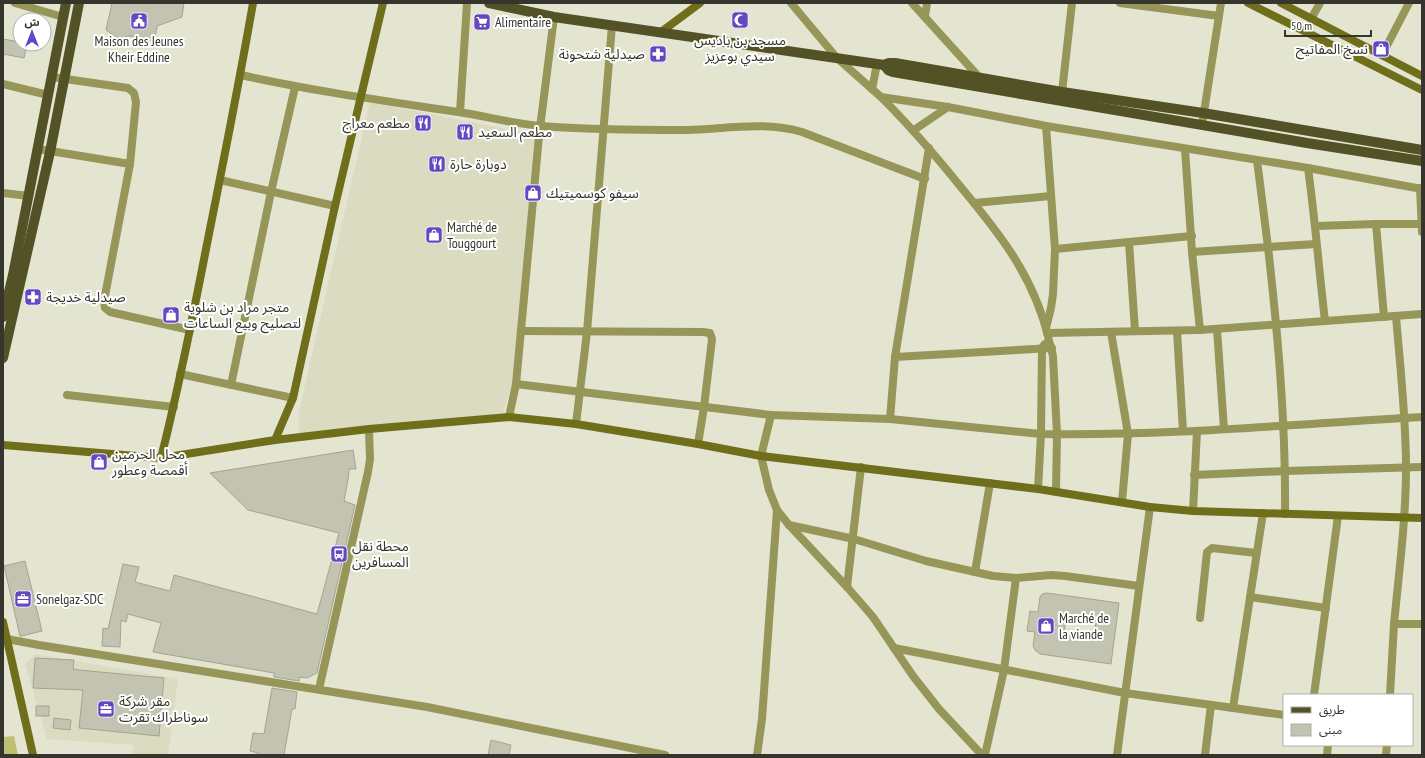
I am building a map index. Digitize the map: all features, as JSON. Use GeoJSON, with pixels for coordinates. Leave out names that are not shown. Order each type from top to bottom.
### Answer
{"type":"FeatureCollection","features":[{"type":"Feature","properties":{"kind":"main road"},"geometry":{"type":"LineString","coordinates":[[3,317],[6,294],[29,196],[66,3]]}},
{"type":"Feature","properties":{"kind":"main road"},"geometry":{"type":"LineString","coordinates":[[3,358],[50,152],[79,3]]}},
{"type":"Feature","properties":{"kind":"main road"},"geometry":{"type":"LineString","coordinates":[[489,3],[554,17],[880,64],[889,62],[1062,92],[1204,113],[1422,150]]}},
{"type":"Feature","properties":{"kind":"main road"},"geometry":{"type":"LineString","coordinates":[[880,64],[893,72],[1307,144],[1422,161]]}},
{"type":"Feature","properties":{"kind":"street"},"geometry":{"type":"LineString","coordinates":[[15,3],[63,18]]}},
{"type":"Feature","properties":{"kind":"street"},"geometry":{"type":"LineString","coordinates":[[161,458],[174,407],[190,330],[253,3]]}},
{"type":"Feature","properties":{"kind":"street"},"geometry":{"type":"LineString","coordinates":[[275,440],[293,398],[335,206],[383,3]]}},
{"type":"Feature","properties":{"kind":"street"},"geometry":{"type":"LineString","coordinates":[[460,112],[467,3]]}},
{"type":"Feature","properties":{"kind":"street"},"geometry":{"type":"LineString","coordinates":[[661,32],[700,3]]}},
{"type":"Feature","properties":{"kind":"street"},"geometry":{"type":"LineString","coordinates":[[792,3],[837,58],[881,97],[914,130],[974,203],[1022,268],[1038,302],[1052,348],[1057,434],[1056,492]]}},
{"type":"Feature","properties":{"kind":"street"},"geometry":{"type":"LineString","coordinates":[[912,3],[926,16],[979,77]]}},
{"type":"Feature","properties":{"kind":"street"},"geometry":{"type":"LineString","coordinates":[[926,16],[927,3]]}},
{"type":"Feature","properties":{"kind":"street"},"geometry":{"type":"LineString","coordinates":[[1062,92],[1072,3]]}},
{"type":"Feature","properties":{"kind":"street"},"geometry":{"type":"LineString","coordinates":[[1120,3],[1219,16]]}},
{"type":"Feature","properties":{"kind":"street"},"geometry":{"type":"LineString","coordinates":[[1202,125],[1221,3]]}},
{"type":"Feature","properties":{"kind":"street"},"geometry":{"type":"LineString","coordinates":[[1248,3],[1422,90]]}},
{"type":"Feature","properties":{"kind":"street"},"geometry":{"type":"LineString","coordinates":[[1281,3],[1422,76]]}},
{"type":"Feature","properties":{"kind":"street"},"geometry":{"type":"LineString","coordinates":[[1311,19],[1320,3]]}},
{"type":"Feature","properties":{"kind":"street"},"geometry":{"type":"LineString","coordinates":[[1382,55],[1409,3]]}},
{"type":"Feature","properties":{"kind":"street"},"geometry":{"type":"LineString","coordinates":[[508,417],[516,384],[540,126],[554,17]]}},
{"type":"Feature","properties":{"kind":"street"},"geometry":{"type":"LineString","coordinates":[[576,424],[587,332],[612,25]]}},
{"type":"Feature","properties":{"kind":"street"},"geometry":{"type":"LineString","coordinates":[[872,89],[880,64]]}},
{"type":"Feature","properties":{"kind":"street"},"geometry":{"type":"LineString","coordinates":[[240,75],[295,87],[460,112],[540,126],[603,129],[688,130],[786,127],[924,179]]}},
{"type":"Feature","properties":{"kind":"street"},"geometry":{"type":"LineString","coordinates":[[52,77],[128,88],[134,93],[136,102],[130,164],[104,301],[105,308],[110,312],[190,330]]}},
{"type":"Feature","properties":{"kind":"street"},"geometry":{"type":"LineString","coordinates":[[3,84],[48,95]]}},
{"type":"Feature","properties":{"kind":"street"},"geometry":{"type":"LineString","coordinates":[[231,385],[271,192],[295,87]]}},
{"type":"Feature","properties":{"kind":"street"},"geometry":{"type":"LineString","coordinates":[[881,97],[948,107],[1046,126],[1308,168],[1421,188],[1422,228],[1376,224],[1316,226]]}},
{"type":"Feature","properties":{"kind":"street"},"geometry":{"type":"LineString","coordinates":[[914,130],[948,107]]}},
{"type":"Feature","properties":{"kind":"street"},"geometry":{"type":"LineString","coordinates":[[1038,489],[1041,434],[1042,348],[1047,333],[1052,301],[1055,249],[1046,126]]}},
{"type":"Feature","properties":{"kind":"street"},"geometry":{"type":"LineString","coordinates":[[890,419],[895,357],[929,148]]}},
{"type":"Feature","properties":{"kind":"street"},"geometry":{"type":"LineString","coordinates":[[38,149],[130,164]]}},
{"type":"Feature","properties":{"kind":"street"},"geometry":{"type":"LineString","coordinates":[[1185,149],[1192,252],[1200,330]]}},
{"type":"Feature","properties":{"kind":"street"},"geometry":{"type":"LineString","coordinates":[[1257,160],[1276,325],[1284,425],[1286,471],[1285,514]]}},
{"type":"Feature","properties":{"kind":"street"},"geometry":{"type":"LineString","coordinates":[[1308,168],[1316,226],[1316,244],[1325,321]]}},
{"type":"Feature","properties":{"kind":"street"},"geometry":{"type":"LineString","coordinates":[[220,180],[335,206]]}},
{"type":"Feature","properties":{"kind":"street"},"geometry":{"type":"LineString","coordinates":[[3,193],[29,196]]}},
{"type":"Feature","properties":{"kind":"street"},"geometry":{"type":"LineString","coordinates":[[974,203],[1051,196]]}},
{"type":"Feature","properties":{"kind":"street"},"geometry":{"type":"LineString","coordinates":[[1376,224],[1384,317]]}},
{"type":"Feature","properties":{"kind":"street"},"geometry":{"type":"LineString","coordinates":[[1055,249],[1192,236]]}},
{"type":"Feature","properties":{"kind":"street"},"geometry":{"type":"LineString","coordinates":[[1129,242],[1135,331]]}},
{"type":"Feature","properties":{"kind":"street"},"geometry":{"type":"LineString","coordinates":[[1192,252],[1316,244]]}},
{"type":"Feature","properties":{"kind":"street"},"geometry":{"type":"LineString","coordinates":[[1047,333],[1200,330],[1422,314]]}},
{"type":"Feature","properties":{"kind":"street"},"geometry":{"type":"LineString","coordinates":[[1390,694],[1394,624],[1404,519],[1406,468],[1404,418],[1396,316]]}},
{"type":"Feature","properties":{"kind":"street"},"geometry":{"type":"LineString","coordinates":[[1217,329],[1224,429]]}},
{"type":"Feature","properties":{"kind":"street"},"geometry":{"type":"LineString","coordinates":[[521,331],[710,333],[712,339],[698,444]]}},
{"type":"Feature","properties":{"kind":"street"},"geometry":{"type":"LineString","coordinates":[[1177,331],[1183,431]]}},
{"type":"Feature","properties":{"kind":"street"},"geometry":{"type":"LineString","coordinates":[[1111,332],[1128,434],[1122,502]]}},
{"type":"Feature","properties":{"kind":"street"},"geometry":{"type":"LineString","coordinates":[[895,357],[1052,348]]}},
{"type":"Feature","properties":{"kind":"street"},"geometry":{"type":"LineString","coordinates":[[180,374],[293,398]]}},
{"type":"Feature","properties":{"kind":"street"},"geometry":{"type":"LineString","coordinates":[[516,384],[579,393],[771,415],[890,419],[1041,434],[1128,434],[1197,431],[1422,417]]}},
{"type":"Feature","properties":{"kind":"street"},"geometry":{"type":"LineString","coordinates":[[68,395],[174,407]]}},
{"type":"Feature","properties":{"kind":"street"},"geometry":{"type":"LineString","coordinates":[[771,415],[761,456],[769,490],[777,510],[873,617],[913,676],[939,709],[982,755]]}},
{"type":"Feature","properties":{"kind":"street"},"geometry":{"type":"LineString","coordinates":[[3,445],[161,458],[275,440],[369,429],[508,417],[576,424],[761,456],[1038,489],[1150,507],[1193,511],[1263,514],[1404,519],[1422,518]]}},
{"type":"Feature","properties":{"kind":"street"},"geometry":{"type":"LineString","coordinates":[[319,690],[368,472],[370,459],[369,429]]}},
{"type":"Feature","properties":{"kind":"street"},"geometry":{"type":"LineString","coordinates":[[1193,511],[1197,431]]}},
{"type":"Feature","properties":{"kind":"street"},"geometry":{"type":"LineString","coordinates":[[847,587],[854,539],[861,467]]}},
{"type":"Feature","properties":{"kind":"street"},"geometry":{"type":"LineString","coordinates":[[1194,476],[1286,471],[1422,467]]}},
{"type":"Feature","properties":{"kind":"street"},"geometry":{"type":"LineString","coordinates":[[975,572],[990,483]]}},
{"type":"Feature","properties":{"kind":"street"},"geometry":{"type":"LineString","coordinates":[[1117,755],[1150,507]]}},
{"type":"Feature","properties":{"kind":"street"},"geometry":{"type":"LineString","coordinates":[[757,755],[762,719],[777,510]]}},
{"type":"Feature","properties":{"kind":"street"},"geometry":{"type":"LineString","coordinates":[[1233,708],[1263,514]]}},
{"type":"Feature","properties":{"kind":"street"},"geometry":{"type":"LineString","coordinates":[[1314,694],[1338,516]]}},
{"type":"Feature","properties":{"kind":"street"},"geometry":{"type":"LineString","coordinates":[[789,525],[854,539],[926,561],[993,576],[1016,578],[1051,575],[1139,586]]}},
{"type":"Feature","properties":{"kind":"street"},"geometry":{"type":"LineString","coordinates":[[1200,618],[1207,552],[1212,548],[1219,548],[1256,553]]}},
{"type":"Feature","properties":{"kind":"street"},"geometry":{"type":"LineString","coordinates":[[985,755],[1004,670],[1016,578]]}},
{"type":"Feature","properties":{"kind":"street"},"geometry":{"type":"LineString","coordinates":[[1250,598],[1326,608]]}},
{"type":"Feature","properties":{"kind":"street"},"geometry":{"type":"LineString","coordinates":[[3,622],[32,755]]}},
{"type":"Feature","properties":{"kind":"street"},"geometry":{"type":"LineString","coordinates":[[1394,624],[1422,624]]}},
{"type":"Feature","properties":{"kind":"street"},"geometry":{"type":"LineString","coordinates":[[7,639],[427,707],[665,755]]}},
{"type":"Feature","properties":{"kind":"street"},"geometry":{"type":"LineString","coordinates":[[894,648],[1125,694],[1283,715]]}},
{"type":"Feature","properties":{"kind":"street"},"geometry":{"type":"LineString","coordinates":[[1205,755],[1210,705]]}},
{"type":"Feature","properties":{"kind":"shaded area","name":"Marché de Touggourt"},"geometry":{"type":"Polygon","coordinates":[[[370,102],[537,135],[515,374],[502,416],[299,437],[299,411],[370,102]]]}},
{"type":"Feature","properties":{"kind":"shaded area","name":"مقر شركة سوناطراك تقرت"},"geometry":{"type":"Polygon","coordinates":[[[35,654],[178,679],[168,755],[145,755],[132,753],[133,745],[47,739],[25,664],[35,654]]]}},
{"type":"Feature","properties":{"kind":"shaded area"},"geometry":{"type":"Polygon","coordinates":[[[14,736],[18,755],[3,755],[3,737],[14,736]]]}},
{"type":"Feature","properties":{"kind":"building","name":"Maison des Jeunes Kheir Eddine"},"geometry":{"type":"Polygon","coordinates":[[[112,3],[184,3],[182,17],[157,26],[155,39],[145,42],[140,37],[128,36],[120,39],[106,30],[112,3]]]}},
{"type":"Feature","properties":{"kind":"building"},"geometry":{"type":"Polygon","coordinates":[[[3,39],[12,41],[12,52],[25,52],[24,58],[3,54],[3,39]]]}},
{"type":"Feature","properties":{"kind":"building","name":"محطة نقل المسافرين"},"geometry":{"type":"Polygon","coordinates":[[[353,450],[356,469],[349,469],[344,501],[355,505],[317,673],[307,678],[300,677],[299,681],[274,677],[274,673],[153,652],[161,623],[128,614],[126,622],[121,620],[120,647],[102,646],[103,628],[108,629],[123,564],[139,567],[135,582],[170,591],[174,575],[317,614],[339,533],[248,510],[210,473],[353,450]]]}},
{"type":"Feature","properties":{"kind":"building","name":"Sonelgaz-SDC"},"geometry":{"type":"Polygon","coordinates":[[[25,561],[42,631],[20,636],[4,566],[25,561]]]}},
{"type":"Feature","properties":{"kind":"building","name":"Marché de la viande"},"geometry":{"type":"Polygon","coordinates":[[[1047,593],[1119,603],[1111,664],[1040,654],[1035,650],[1033,646],[1035,632],[1027,631],[1030,611],[1038,612],[1040,597],[1042,594],[1047,593]],[[1066,617],[1064,635],[1094,639],[1096,621],[1066,617]]]}},
{"type":"Feature","properties":{"kind":"building"},"geometry":{"type":"Polygon","coordinates":[[[35,658],[74,660],[73,669],[79,670],[164,678],[159,736],[79,728],[83,690],[33,688],[35,658]]]}},
{"type":"Feature","properties":{"kind":"building"},"geometry":{"type":"Polygon","coordinates":[[[272,688],[297,692],[295,709],[292,709],[284,755],[258,755],[258,753],[250,751],[253,733],[264,734],[272,688]]]}},
{"type":"Feature","properties":{"kind":"building"},"geometry":{"type":"Polygon","coordinates":[[[36,706],[49,706],[49,716],[36,716],[36,706]]]}},
{"type":"Feature","properties":{"kind":"building"},"geometry":{"type":"Polygon","coordinates":[[[54,718],[71,720],[70,730],[53,728],[54,718]]]}},
{"type":"Feature","properties":{"kind":"building"},"geometry":{"type":"Polygon","coordinates":[[[491,740],[511,745],[509,755],[488,755],[491,740]]]}},
{"type":"Feature","properties":{"kind":"place","name":"مسجد بن باديس سيدي بوعزيز"},"geometry":{"type":"Point","coordinates":[740,20]}},
{"type":"Feature","properties":{"kind":"place","name":"Maison des Jeunes Kheir Eddine"},"geometry":{"type":"Point","coordinates":[139,21]}},
{"type":"Feature","properties":{"kind":"place","name":"Alimentaire"},"geometry":{"type":"Point","coordinates":[482,22]}},
{"type":"Feature","properties":{"kind":"place","name":"نسخ المفاتيح"},"geometry":{"type":"Point","coordinates":[1381,49]}},
{"type":"Feature","properties":{"kind":"place","name":"صيدلية شتحونة"},"geometry":{"type":"Point","coordinates":[658,54]}},
{"type":"Feature","properties":{"kind":"place","name":"مطعم معراج"},"geometry":{"type":"Point","coordinates":[423,123]}},
{"type":"Feature","properties":{"kind":"place","name":"مطعم السعيد"},"geometry":{"type":"Point","coordinates":[465,132]}},
{"type":"Feature","properties":{"kind":"place","name":"دوبارة حارة"},"geometry":{"type":"Point","coordinates":[437,164]}},
{"type":"Feature","properties":{"kind":"place","name":"سيفو كوسميتيك"},"geometry":{"type":"Point","coordinates":[533,193]}},
{"type":"Feature","properties":{"kind":"place","name":"Marché de Touggourt"},"geometry":{"type":"Point","coordinates":[434,235]}},
{"type":"Feature","properties":{"kind":"place","name":"صيدلية خديجة"},"geometry":{"type":"Point","coordinates":[33,297]}},
{"type":"Feature","properties":{"kind":"place","name":"متجر مراد بن شلوية لتصليح وبيع الساعات"},"geometry":{"type":"Point","coordinates":[171,315]}},
{"type":"Feature","properties":{"kind":"place","name":"محل الحرمين أقمصة وعطور"},"geometry":{"type":"Point","coordinates":[99,462]}},
{"type":"Feature","properties":{"kind":"place","name":"محطة نقل المسافرين"},"geometry":{"type":"Point","coordinates":[339,554]}},
{"type":"Feature","properties":{"kind":"place","name":"Sonelgaz-SDC"},"geometry":{"type":"Point","coordinates":[23,599]}},
{"type":"Feature","properties":{"kind":"place","name":"Marché de la viande"},"geometry":{"type":"Point","coordinates":[1046,626]}},
{"type":"Feature","properties":{"kind":"place","name":"مقر شركة سوناطراك تقرت"},"geometry":{"type":"Point","coordinates":[106,709]}}]}
